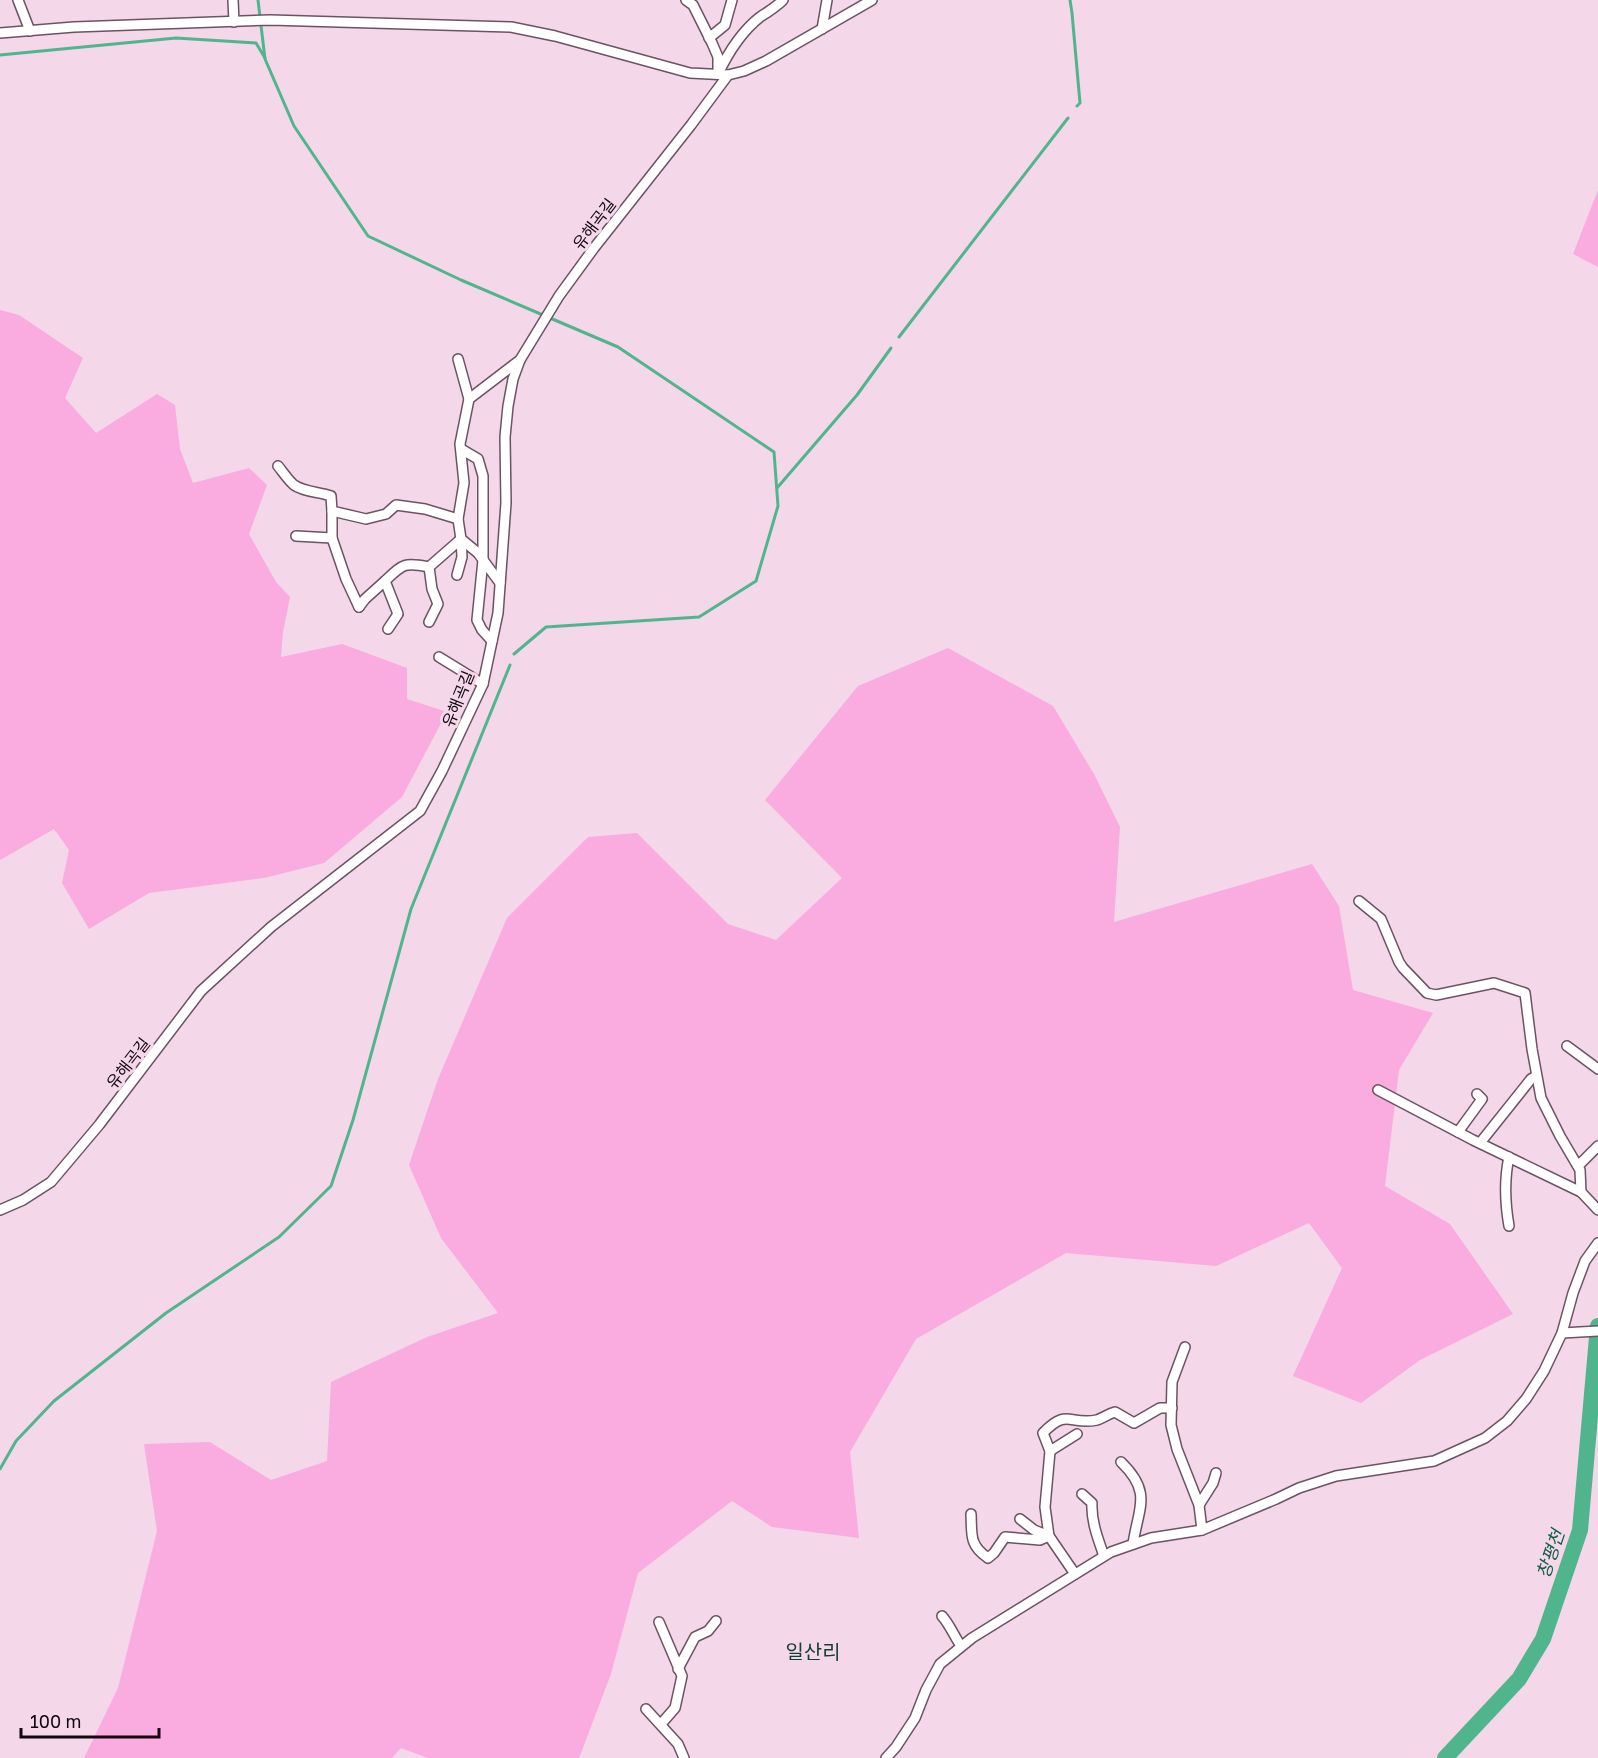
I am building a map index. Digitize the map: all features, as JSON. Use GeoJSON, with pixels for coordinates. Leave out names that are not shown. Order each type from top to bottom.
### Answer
{"type":"FeatureCollection","features":[{"type":"Feature","properties":{"kind":"street"},"geometry":{"type":"LineString","coordinates":[[18,0],[30,31]]}},
{"type":"Feature","properties":{"kind":"street"},"geometry":{"type":"LineString","coordinates":[[233,0],[234,22]]}},
{"type":"Feature","properties":{"kind":"street"},"geometry":{"type":"LineString","coordinates":[[686,0],[693,5],[718,57],[723,75]]}},
{"type":"Feature","properties":{"kind":"street"},"geometry":{"type":"LineString","coordinates":[[709,38],[725,25],[732,0]]}},
{"type":"Feature","properties":{"kind":"street","name":"유해곡길"},"geometry":{"type":"LineString","coordinates":[[0,1210],[23,1200],[51,1182],[99,1125],[201,991],[271,927],[420,811],[442,771],[483,684],[498,613],[506,503],[505,437],[513,379],[520,360],[559,296],[718,90],[726,57],[740,37],[783,0]]}},
{"type":"Feature","properties":{"kind":"street"},"geometry":{"type":"LineString","coordinates":[[822,29],[827,0]]}},
{"type":"Feature","properties":{"kind":"street"},"geometry":{"type":"LineString","coordinates":[[0,33],[74,27],[270,20],[511,27],[555,36],[690,73],[723,75],[744,71],[766,61],[872,0]]}},
{"type":"Feature","properties":{"kind":"street"},"geometry":{"type":"LineString","coordinates":[[457,574],[462,557],[458,519],[464,483],[460,444],[469,399],[458,358]]}},
{"type":"Feature","properties":{"kind":"street"},"geometry":{"type":"LineString","coordinates":[[469,399],[520,360]]}},
{"type":"Feature","properties":{"kind":"street"},"geometry":{"type":"LineString","coordinates":[[460,449],[478,459],[483,476],[483,560],[477,620],[492,641]]}},
{"type":"Feature","properties":{"kind":"street"},"geometry":{"type":"LineString","coordinates":[[278,466],[293,484],[304,490],[317,491],[331,496],[332,538],[358,607],[400,566],[411,564],[429,567]]}},
{"type":"Feature","properties":{"kind":"street"},"geometry":{"type":"LineString","coordinates":[[332,511],[366,519],[386,514],[396,504],[425,509],[458,519]]}},
{"type":"Feature","properties":{"kind":"street"},"geometry":{"type":"LineString","coordinates":[[296,536],[332,538]]}},
{"type":"Feature","properties":{"kind":"street"},"geometry":{"type":"LineString","coordinates":[[461,539],[478,553],[500,583]]}},
{"type":"Feature","properties":{"kind":"street"},"geometry":{"type":"LineString","coordinates":[[429,567],[461,539]]}},
{"type":"Feature","properties":{"kind":"street"},"geometry":{"type":"LineString","coordinates":[[429,567],[432,589],[438,604],[429,622]]}},
{"type":"Feature","properties":{"kind":"street"},"geometry":{"type":"LineString","coordinates":[[385,581],[398,614],[388,629]]}},
{"type":"Feature","properties":{"kind":"street"},"geometry":{"type":"LineString","coordinates":[[439,657],[483,684]]}},
{"type":"Feature","properties":{"kind":"street"},"geometry":{"type":"LineString","coordinates":[[1359,901],[1381,919],[1399,962],[1427,993],[1436,995],[1494,983],[1525,993],[1541,1098],[1580,1170],[1581,1192]]}},
{"type":"Feature","properties":{"kind":"street"},"geometry":{"type":"LineString","coordinates":[[1567,1046],[1598,1069]]}},
{"type":"Feature","properties":{"kind":"street"},"geometry":{"type":"LineString","coordinates":[[1480,1143],[1531,1079],[1536,1076]]}},
{"type":"Feature","properties":{"kind":"street"},"geometry":{"type":"LineString","coordinates":[[1378,1090],[1581,1192],[1598,1210]]}},
{"type":"Feature","properties":{"kind":"street"},"geometry":{"type":"LineString","coordinates":[[1458,1132],[1482,1099],[1477,1094]]}},
{"type":"Feature","properties":{"kind":"street"},"geometry":{"type":"LineString","coordinates":[[1578,1166],[1598,1146]]}},
{"type":"Feature","properties":{"kind":"street"},"geometry":{"type":"LineString","coordinates":[[1509,1156],[1505,1180],[1509,1226]]}},
{"type":"Feature","properties":{"kind":"street"},"geometry":{"type":"LineString","coordinates":[[886,1758],[915,1718],[939,1664],[972,1638],[1111,1552],[1151,1538],[1202,1530],[1299,1488],[1336,1476],[1434,1461],[1485,1438],[1507,1421],[1526,1399],[1544,1371],[1562,1333],[1579,1274],[1585,1261],[1598,1244]]}},
{"type":"Feature","properties":{"kind":"street"},"geometry":{"type":"LineString","coordinates":[[1562,1333],[1598,1331]]}},
{"type":"Feature","properties":{"kind":"street"},"geometry":{"type":"LineString","coordinates":[[1185,1347],[1172,1382],[1172,1425],[1177,1449],[1199,1504],[1202,1530]]}},
{"type":"Feature","properties":{"kind":"street"},"geometry":{"type":"LineString","coordinates":[[1075,1574],[1049,1536],[1045,1507],[1050,1451],[1044,1434],[1054,1422],[1062,1418],[1078,1421],[1098,1420],[1115,1412],[1134,1423],[1160,1408],[1172,1408]]}},
{"type":"Feature","properties":{"kind":"street"},"geometry":{"type":"LineString","coordinates":[[1050,1451],[1077,1434]]}},
{"type":"Feature","properties":{"kind":"street"},"geometry":{"type":"LineString","coordinates":[[1121,1462],[1131,1472],[1142,1498],[1134,1544]]}},
{"type":"Feature","properties":{"kind":"street"},"geometry":{"type":"LineString","coordinates":[[1199,1504],[1213,1483],[1216,1473]]}},
{"type":"Feature","properties":{"kind":"street"},"geometry":{"type":"LineString","coordinates":[[1082,1494],[1092,1503],[1091,1512],[1095,1530],[1104,1556]]}},
{"type":"Feature","properties":{"kind":"street"},"geometry":{"type":"LineString","coordinates":[[971,1514],[972,1537],[977,1551],[988,1558],[1005,1537],[1040,1540],[1049,1536]]}},
{"type":"Feature","properties":{"kind":"street"},"geometry":{"type":"LineString","coordinates":[[1020,1519],[1034,1530],[1049,1536]]}},
{"type":"Feature","properties":{"kind":"street"},"geometry":{"type":"LineString","coordinates":[[942,1616],[950,1625],[961,1646]]}},
{"type":"Feature","properties":{"kind":"street"},"geometry":{"type":"LineString","coordinates":[[678,1669],[695,1637],[708,1631],[716,1621]]}},
{"type":"Feature","properties":{"kind":"street"},"geometry":{"type":"LineString","coordinates":[[659,1622],[682,1676],[675,1708],[661,1724]]}},
{"type":"Feature","properties":{"kind":"street"},"geometry":{"type":"LineString","coordinates":[[646,1708],[678,1744],[684,1758]]}},
{"type":"Feature","properties":{"kind":"shaded area"},"geometry":{"type":"Polygon","coordinates":[[[1598,190],[1598,267],[1573,254],[1598,190]]]}},
{"type":"Feature","properties":{"kind":"shaded area"},"geometry":{"type":"Polygon","coordinates":[[[0,310],[19,315],[83,358],[65,398],[96,433],[157,394],[175,405],[180,449],[193,483],[249,468],[267,485],[249,534],[276,582],[290,597],[281,657],[342,644],[407,668],[407,699],[447,712],[402,797],[324,863],[264,878],[149,893],[89,929],[62,883],[69,850],[54,829],[0,860],[0,310]]]}},
{"type":"Feature","properties":{"kind":"shaded area"},"geometry":{"type":"Polygon","coordinates":[[[948,648],[1053,706],[1094,774],[1120,827],[1114,922],[1312,864],[1339,906],[1353,990],[1433,1013],[1399,1070],[1385,1186],[1450,1224],[1513,1314],[1420,1360],[1361,1403],[1293,1376],[1342,1268],[1309,1223],[1216,1266],[1066,1253],[916,1339],[850,1452],[859,1538],[772,1527],[732,1501],[638,1573],[611,1674],[579,1758],[428,1758],[401,1748],[392,1758],[84,1758],[118,1688],[157,1531],[144,1444],[210,1442],[271,1480],[327,1461],[331,1382],[427,1337],[498,1313],[441,1238],[409,1165],[438,1079],[507,918],[588,837],[637,833],[728,924],[776,940],[842,878],[765,800],[858,686],[948,648]]]}},
{"type":"Feature","properties":{"kind":"waterway"},"geometry":{"type":"LineString","coordinates":[[258,0],[265,59],[294,126],[368,236],[461,280],[543,315]]}},
{"type":"Feature","properties":{"kind":"waterway"},"geometry":{"type":"LineString","coordinates":[[1070,0],[1080,103],[1077,106]]}},
{"type":"Feature","properties":{"kind":"waterway"},"geometry":{"type":"LineString","coordinates":[[0,55],[176,38],[256,43],[265,58]]}},
{"type":"Feature","properties":{"kind":"waterway"},"geometry":{"type":"LineString","coordinates":[[899,337],[1068,118]]}},
{"type":"Feature","properties":{"kind":"waterway"},"geometry":{"type":"LineString","coordinates":[[514,654],[546,627],[699,617],[756,581],[778,506],[774,452],[618,347],[550,318]]}},
{"type":"Feature","properties":{"kind":"waterway"},"geometry":{"type":"LineString","coordinates":[[777,488],[857,395],[891,348]]}},
{"type":"Feature","properties":{"kind":"waterway"},"geometry":{"type":"LineString","coordinates":[[0,1469],[16,1441],[54,1401],[166,1313],[279,1237],[331,1186],[353,1120],[411,909],[510,665]]}},
{"type":"Feature","properties":{"kind":"waterway","name":"창평천"},"geometry":{"type":"LineString","coordinates":[[1445,1758],[1519,1679],[1543,1639],[1580,1530],[1598,1326]]}},
{"type":"Feature","properties":{"kind":"district","name":"일산리"},"geometry":{"type":"Point","coordinates":[813,1652]}}]}
